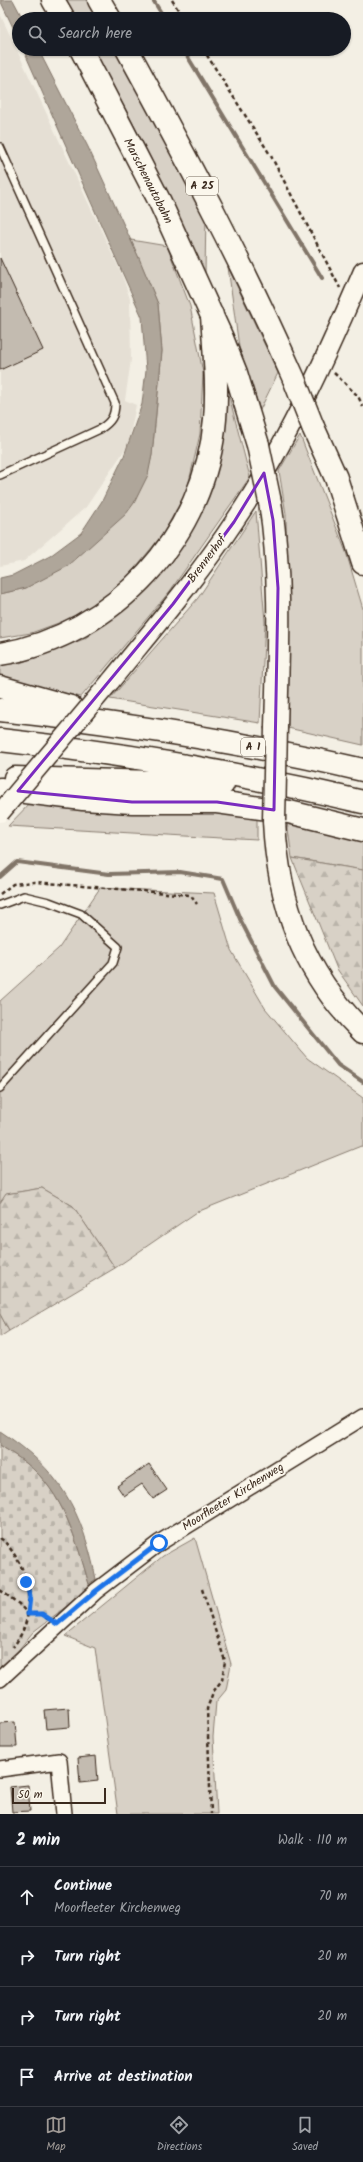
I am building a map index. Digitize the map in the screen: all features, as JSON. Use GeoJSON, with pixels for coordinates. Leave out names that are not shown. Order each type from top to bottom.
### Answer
{"type":"FeatureCollection","features":[{"type":"Feature","properties":{"kind":"highway"},"geometry":{"type":"LineString","coordinates":[[53,0],[60,12]]}},
{"type":"Feature","properties":{"kind":"highway"},"geometry":{"type":"LineString","coordinates":[[99,0],[106,12]]}},
{"type":"Feature","properties":{"kind":"highway","name":"Marschenautobahn"},"geometry":{"type":"LineString","coordinates":[[85,56],[160,202],[212,315],[236,373],[258,445],[270,502],[276,549],[278,588],[274,821],[280,878],[291,920],[298,938],[321,983],[337,1005],[363,1032]]}},
{"type":"Feature","properties":{"kind":"highway","name":"A 25"},"geometry":{"type":"LineString","coordinates":[[131,56],[198,179],[271,327],[336,478]]}},
{"type":"Feature","properties":{"kind":"highway"},"geometry":{"type":"LineString","coordinates":[[8,652],[61,636],[109,608],[136,585],[172,543],[190,513],[202,480],[215,419],[216,389],[212,315]]}},
{"type":"Feature","properties":{"kind":"highway"},"geometry":{"type":"LineString","coordinates":[[336,478],[363,523]]}},
{"type":"Feature","properties":{"kind":"highway"},"geometry":{"type":"LineString","coordinates":[[336,478],[363,563]]}},
{"type":"Feature","properties":{"kind":"highway"},"geometry":{"type":"LineString","coordinates":[[0,687],[141,727]]}},
{"type":"Feature","properties":{"kind":"highway","name":"A 1"},"geometry":{"type":"LineString","coordinates":[[0,710],[141,727],[300,756],[363,770]]}},
{"type":"Feature","properties":{"kind":"highway"},"geometry":{"type":"LineString","coordinates":[[0,740],[100,752],[294,786],[363,802]]}},
{"type":"Feature","properties":{"kind":"highway"},"geometry":{"type":"LineString","coordinates":[[0,778],[294,786]]}},
{"type":"Feature","properties":{"kind":"highway"},"geometry":{"type":"LineString","coordinates":[[0,789],[83,799],[132,802],[217,802],[289,812],[363,830]]}},
{"type":"Feature","properties":{"kind":"street","name":"Brennerhof"},"geometry":{"type":"LineString","coordinates":[[0,813],[110,682],[173,604],[234,522],[270,464],[322,363],[363,271]]}},
{"type":"Feature","properties":{"kind":"street","name":"Moorfleeter Kirchenweg"},"geometry":{"type":"LineString","coordinates":[[0,1679],[57,1624],[96,1591],[159,1543],[363,1417]]}},
{"type":"Feature","properties":{"kind":"street"},"geometry":{"type":"LineString","coordinates":[[0,1769],[59,1761],[64,1814]]}},
{"type":"Feature","properties":{"kind":"lane"},"geometry":{"type":"LineString","coordinates":[[0,147],[114,403],[115,411],[109,423],[100,429],[0,475]]}},
{"type":"Feature","properties":{"kind":"lane"},"geometry":{"type":"LineString","coordinates":[[0,905],[24,896],[49,902],[82,914],[118,947],[113,963],[0,1088]]}},
{"type":"Feature","properties":{"kind":"path"},"geometry":{"type":"LineString","coordinates":[[172,0],[180,12]]}},
{"type":"Feature","properties":{"kind":"path"},"geometry":{"type":"LineString","coordinates":[[207,56],[271,156],[349,305]]}},
{"type":"Feature","properties":{"kind":"path"},"geometry":{"type":"LineString","coordinates":[[322,363],[358,396],[363,407]]}},
{"type":"Feature","properties":{"kind":"path"},"geometry":{"type":"LineString","coordinates":[[0,894],[13,884],[35,882],[190,895],[197,904]]}},
{"type":"Feature","properties":{"kind":"path"},"geometry":{"type":"LineString","coordinates":[[0,1538],[5,1541],[22,1566],[30,1597],[24,1629],[11,1650]]}},
{"type":"Feature","properties":{"kind":"path"},"geometry":{"type":"LineString","coordinates":[[202,1589],[225,1661],[222,1680],[213,1692],[207,1709],[211,1814]]}},
{"type":"Feature","properties":{"kind":"path"},"geometry":{"type":"LineString","coordinates":[[0,1590],[19,1604],[28,1614],[42,1614],[57,1624]]}},
{"type":"Feature","properties":{"kind":"highlighted area"},"geometry":{"type":"Polygon","coordinates":[[[264,473],[273,520],[278,588],[274,810],[217,802],[132,802],[18,791],[173,604],[234,522],[264,473]]]}},
{"type":"Feature","properties":{"kind":"shaded area"},"geometry":{"type":"Polygon","coordinates":[[[0,0],[13,0],[19,12],[12,12],[12,25],[0,0]]]}},
{"type":"Feature","properties":{"kind":"shaded area"},"geometry":{"type":"Polygon","coordinates":[[[0,14],[12,40],[12,56],[20,56],[122,275],[130,299],[131,360],[125,400],[136,405],[128,445],[86,507],[24,561],[0,566],[0,14]]]}},
{"type":"Feature","properties":{"kind":"shaded area"},"geometry":{"type":"Polygon","coordinates":[[[26,56],[42,56],[88,147],[139,258],[158,304],[162,351],[152,455],[148,475],[134,503],[126,514],[68,566],[26,588],[0,594],[0,578],[13,575],[50,556],[81,533],[102,501],[124,456],[142,404],[146,370],[142,317],[26,56]]]}},
{"type":"Feature","properties":{"kind":"shaded area"},"geometry":{"type":"Polygon","coordinates":[[[0,1431],[21,1446],[38,1461],[53,1477],[65,1494],[84,1532],[90,1554],[96,1579],[89,1584],[73,1534],[59,1503],[50,1488],[39,1475],[26,1463],[0,1445],[0,1431]]]}},
{"type":"Feature","properties":{"kind":"green space"},"geometry":{"type":"Polygon","coordinates":[[[65,0],[87,0],[94,12],[72,12],[65,0]]]}},
{"type":"Feature","properties":{"kind":"green space"},"geometry":{"type":"Polygon","coordinates":[[[97,56],[120,56],[206,212],[205,274],[152,160],[97,56]]]}},
{"type":"Feature","properties":{"kind":"green space"},"geometry":{"type":"Polygon","coordinates":[[[131,240],[167,246],[190,306],[203,373],[200,434],[187,490],[163,534],[126,579],[83,614],[31,633],[0,638],[0,594],[26,588],[134,503],[147,475],[152,455],[162,351],[158,304],[131,240]]]}},
{"type":"Feature","properties":{"kind":"green space"},"geometry":{"type":"Polygon","coordinates":[[[228,267],[278,373],[260,410],[239,347],[228,267]]]}},
{"type":"Feature","properties":{"kind":"green space"},"geometry":{"type":"Polygon","coordinates":[[[229,396],[250,477],[170,591],[81,697],[0,678],[0,665],[20,663],[84,639],[121,611],[174,554],[208,494],[219,452],[225,399],[229,396]]]}},
{"type":"Feature","properties":{"kind":"green space"},"geometry":{"type":"Polygon","coordinates":[[[300,435],[346,552],[363,609],[363,745],[288,728],[286,514],[279,471],[300,435]]]}},
{"type":"Feature","properties":{"kind":"green space"},"geometry":{"type":"Polygon","coordinates":[[[256,511],[265,622],[260,723],[110,699],[198,598],[256,511]]]}},
{"type":"Feature","properties":{"kind":"green space"},"geometry":{"type":"Polygon","coordinates":[[[33,800],[257,812],[257,840],[8,826],[33,800]]]}},
{"type":"Feature","properties":{"kind":"green space"},"geometry":{"type":"Polygon","coordinates":[[[287,822],[363,839],[363,870],[292,858],[287,822]]]}},
{"type":"Feature","properties":{"kind":"green space"},"geometry":{"type":"Polygon","coordinates":[[[292,858],[363,870],[363,1006],[337,969],[292,858]]]}},
{"type":"Feature","properties":{"kind":"green space"},"geometry":{"type":"Polygon","coordinates":[[[100,888],[214,893],[231,950],[265,1008],[307,1058],[363,1098],[363,1147],[361,1146],[197,1212],[115,1268],[73,1206],[42,1188],[7,1194],[0,1203],[0,1001],[59,948],[100,888]]]}},
{"type":"Feature","properties":{"kind":"green space"},"geometry":{"type":"Polygon","coordinates":[[[42,1188],[73,1206],[115,1268],[9,1331],[0,1314],[0,1203],[6,1194],[42,1188]]]}},
{"type":"Feature","properties":{"kind":"green space"},"geometry":{"type":"Polygon","coordinates":[[[0,1314],[9,1331],[0,1337],[0,1314]]]}},
{"type":"Feature","properties":{"kind":"green space"},"geometry":{"type":"Polygon","coordinates":[[[0,1445],[26,1463],[50,1488],[67,1518],[79,1551],[89,1584],[89,1589],[33,1632],[12,1658],[0,1667],[0,1445]]]}},
{"type":"Feature","properties":{"kind":"green space"},"geometry":{"type":"Polygon","coordinates":[[[195,1538],[231,1664],[226,1690],[216,1702],[213,1737],[217,1814],[118,1814],[95,1648],[65,1636],[163,1556],[195,1538]]]}},
{"type":"Feature","properties":{"kind":"building"},"geometry":{"type":"Polygon","coordinates":[[[0,258],[43,350],[0,370],[0,258]]]}},
{"type":"Feature","properties":{"kind":"building"},"geometry":{"type":"Polygon","coordinates":[[[149,1464],[167,1490],[153,1499],[142,1484],[124,1496],[117,1486],[149,1464]]]}},
{"type":"Feature","properties":{"kind":"building"},"geometry":{"type":"Polygon","coordinates":[[[69,1708],[70,1727],[46,1729],[44,1710],[69,1708]]]}},
{"type":"Feature","properties":{"kind":"building"},"geometry":{"type":"Polygon","coordinates":[[[15,1722],[17,1747],[0,1747],[0,1723],[15,1722]]]}},
{"type":"Feature","properties":{"kind":"building"},"geometry":{"type":"Polygon","coordinates":[[[96,1756],[98,1781],[80,1783],[78,1758],[96,1756]]]}},
{"type":"Feature","properties":{"kind":"building"},"geometry":{"type":"Polygon","coordinates":[[[28,1785],[30,1811],[12,1812],[10,1787],[28,1785]]]}},
{"type":"Feature","properties":{"kind":"waterway"},"geometry":{"type":"LineString","coordinates":[[153,0],[161,12]]}},
{"type":"Feature","properties":{"kind":"waterway"},"geometry":{"type":"LineString","coordinates":[[187,56],[322,278]]}},
{"type":"Feature","properties":{"kind":"waterway"},"geometry":{"type":"LineString","coordinates":[[0,877],[17,862],[109,874],[180,872],[223,879],[240,919],[275,987],[338,1065],[363,1082]]}},
{"type":"Feature","properties":{"kind":"route"},"geometry":{"type":"LineString","coordinates":[[26,1582],[30,1597],[28,1614],[42,1614],[57,1624],[96,1591],[159,1543]]}}]}
